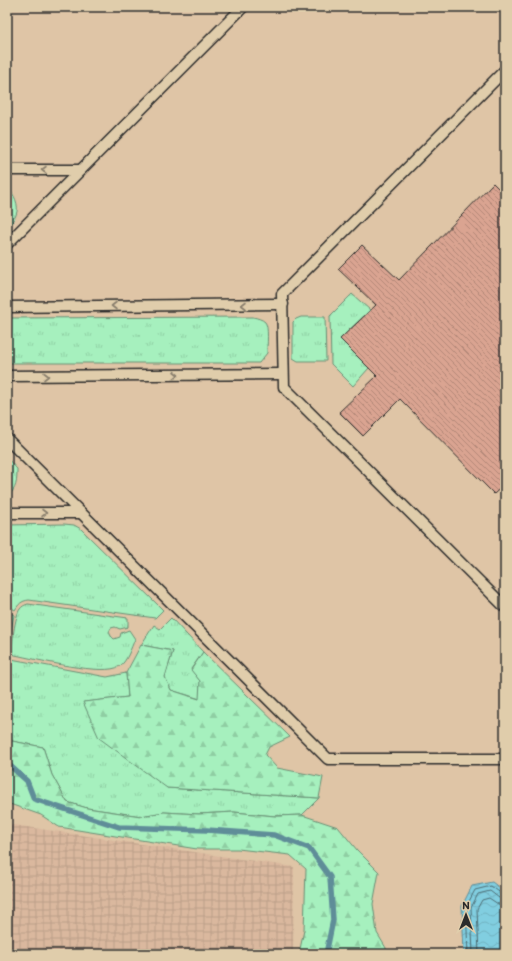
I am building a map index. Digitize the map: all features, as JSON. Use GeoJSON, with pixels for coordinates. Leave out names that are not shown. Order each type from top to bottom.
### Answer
{"type":"FeatureCollection","features":[{"type":"Feature","properties":{"kind":"lane"},"geometry":{"type":"LineString","coordinates":[[7,244],[242,7]]}},
{"type":"Feature","properties":{"kind":"lane"},"geometry":{"type":"LineString","coordinates":[[505,70],[282,294],[284,386],[505,607]]}},
{"type":"Feature","properties":{"kind":"lane"},"geometry":{"type":"LineString","coordinates":[[7,170],[80,170]]}},
{"type":"Feature","properties":{"kind":"lane"},"geometry":{"type":"LineString","coordinates":[[7,307],[283,304]]}},
{"type":"Feature","properties":{"kind":"lane"},"geometry":{"type":"LineString","coordinates":[[7,376],[283,374]]}},
{"type":"Feature","properties":{"kind":"lane"},"geometry":{"type":"LineString","coordinates":[[7,439],[328,760],[505,760]]}},
{"type":"Feature","properties":{"kind":"lane"},"geometry":{"type":"LineString","coordinates":[[7,513],[81,513]]}},
{"type":"Feature","properties":{"kind":"shaded area"},"geometry":{"type":"Polygon","coordinates":[[[7,824],[294,867],[293,954],[7,954],[7,824]]]}},
{"type":"Feature","properties":{"kind":"green space"},"geometry":{"type":"Polygon","coordinates":[[[7,188],[14,196],[17,203],[17,211],[7,229],[7,188]]]}},
{"type":"Feature","properties":{"kind":"green space"},"geometry":{"type":"Polygon","coordinates":[[[352,294],[370,310],[340,339],[369,368],[353,386],[331,364],[330,316],[352,294]]]}},
{"type":"Feature","properties":{"kind":"green space"},"geometry":{"type":"Polygon","coordinates":[[[253,317],[264,321],[267,328],[267,353],[259,363],[7,363],[7,318],[253,317]]]}},
{"type":"Feature","properties":{"kind":"green space"},"geometry":{"type":"Polygon","coordinates":[[[301,317],[325,317],[326,361],[298,361],[293,358],[293,322],[301,317]]]}},
{"type":"Feature","properties":{"kind":"green space"},"geometry":{"type":"Polygon","coordinates":[[[7,458],[17,469],[15,488],[7,496],[7,458]]]}},
{"type":"Feature","properties":{"kind":"green space"},"geometry":{"type":"Polygon","coordinates":[[[7,525],[74,525],[81,529],[163,610],[155,618],[29,600],[20,603],[15,610],[7,605],[7,525]]]}},
{"type":"Feature","properties":{"kind":"green space"},"geometry":{"type":"Polygon","coordinates":[[[28,604],[128,618],[128,627],[120,629],[115,627],[111,628],[109,632],[114,639],[120,637],[121,633],[129,630],[135,639],[129,654],[120,666],[112,669],[69,666],[15,655],[13,654],[13,644],[18,613],[21,608],[28,604]]]}},
{"type":"Feature","properties":{"kind":"green space"},"geometry":{"type":"Polygon","coordinates":[[[7,611],[14,615],[7,655],[7,611]]]}},
{"type":"Feature","properties":{"kind":"green space"},"geometry":{"type":"Polygon","coordinates":[[[171,618],[203,652],[191,669],[200,681],[200,699],[171,690],[165,677],[173,651],[141,645],[154,625],[160,629],[171,618]]]}},
{"type":"Feature","properties":{"kind":"green space"},"geometry":{"type":"Polygon","coordinates":[[[141,645],[173,651],[165,677],[171,690],[199,699],[200,681],[191,670],[203,652],[290,737],[269,747],[265,755],[277,768],[323,777],[319,798],[167,788],[99,738],[83,702],[128,697],[126,673],[141,645]]]}},
{"type":"Feature","properties":{"kind":"green space"},"geometry":{"type":"Polygon","coordinates":[[[11,659],[107,677],[126,673],[128,697],[84,702],[167,788],[319,798],[302,815],[275,816],[234,812],[199,814],[164,812],[141,816],[87,808],[67,802],[52,775],[43,747],[7,740],[7,663],[11,659]]]}},
{"type":"Feature","properties":{"kind":"green space"},"geometry":{"type":"Polygon","coordinates":[[[7,740],[43,747],[52,775],[67,802],[87,808],[141,816],[164,812],[199,814],[234,812],[275,816],[302,815],[338,827],[357,850],[379,872],[373,904],[377,933],[386,948],[386,954],[299,954],[304,930],[306,869],[290,855],[238,849],[197,849],[59,827],[41,815],[7,803],[7,740]]]}},
{"type":"Feature","properties":{"kind":"water"},"geometry":{"type":"Polygon","coordinates":[[[492,882],[505,892],[505,954],[464,954],[462,906],[472,886],[492,882]]]}},
{"type":"Feature","properties":{"kind":"building"},"geometry":{"type":"Polygon","coordinates":[[[493,183],[505,195],[505,484],[494,494],[400,399],[363,436],[339,412],[377,376],[340,339],[376,305],[338,269],[362,245],[399,280],[493,183]]]}},
{"type":"Feature","properties":{"kind":"waterway"},"geometry":{"type":"LineString","coordinates":[[7,763],[27,781],[34,799],[119,827],[207,830],[274,835],[309,848],[330,877],[333,920],[326,954]]}}]}
